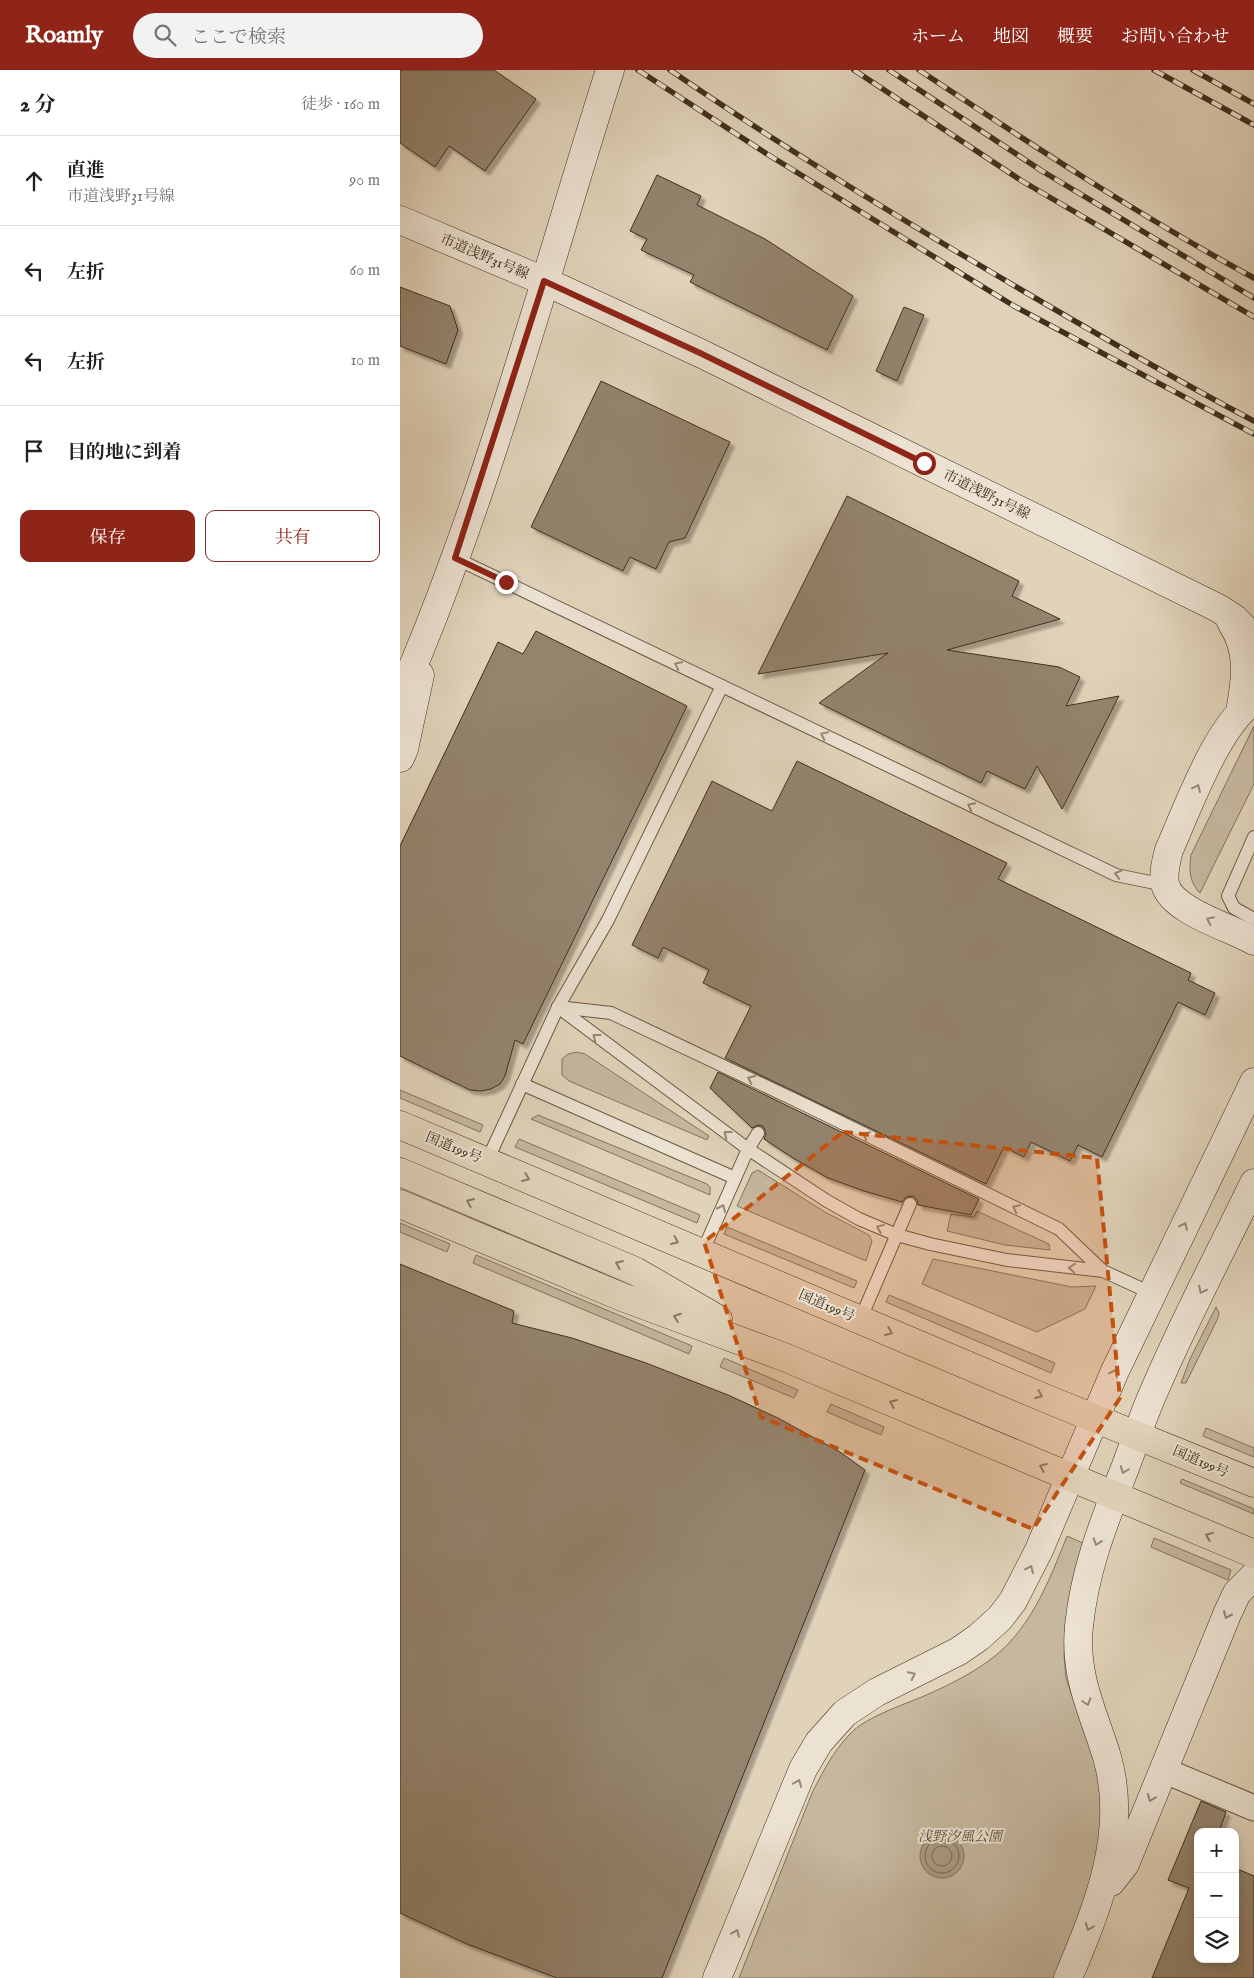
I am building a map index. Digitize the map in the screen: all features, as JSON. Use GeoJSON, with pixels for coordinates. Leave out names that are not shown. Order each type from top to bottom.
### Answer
{"type":"FeatureCollection","features":[{"type":"Feature","properties":{"kind":"highway","name":"国道199号"},"geometry":{"type":"LineString","coordinates":[[400,1125],[860,1320],[1254,1483]]}},
{"type":"Feature","properties":{"kind":"highway"},"geometry":{"type":"LineString","coordinates":[[400,1172],[635,1271],[784,1357]]}},
{"type":"Feature","properties":{"kind":"highway"},"geometry":{"type":"LineString","coordinates":[[400,1204],[622,1297],[784,1357],[1254,1554]]}},
{"type":"Feature","properties":{"kind":"street"},"geometry":{"type":"LineString","coordinates":[[400,697],[455,558],[610,70]]}},
{"type":"Feature","properties":{"kind":"street","name":"市道浅野31号線"},"geometry":{"type":"LineString","coordinates":[[400,220],[544,281],[700,353],[1218,608],[1235,619],[1254,639]]}},
{"type":"Feature","properties":{"kind":"street"},"geometry":{"type":"LineString","coordinates":[[1218,608],[1238,633],[1243,647],[1246,667],[1247,706],[1223,733],[1168,850],[1165,867],[1165,885],[1173,900],[1254,941]]}},
{"type":"Feature","properties":{"kind":"street"},"geometry":{"type":"LineString","coordinates":[[400,758],[404,750],[432,620]]}},
{"type":"Feature","properties":{"kind":"street"},"geometry":{"type":"LineString","coordinates":[[717,1978],[803,1770],[819,1742],[846,1713],[860,1702],[959,1651],[1000,1618],[1024,1582],[1094,1417],[1151,1293],[1254,1082]]}},
{"type":"Feature","properties":{"kind":"street"},"geometry":{"type":"LineString","coordinates":[[1068,1978],[1092,1921],[1111,1851],[1115,1824],[1114,1790],[1107,1758],[1085,1697],[1078,1648],[1082,1601],[1089,1565],[1154,1389],[1254,1183]]}},
{"type":"Feature","properties":{"kind":"street"},"geometry":{"type":"LineString","coordinates":[[1101,1890],[1116,1879],[1125,1864],[1228,1612],[1237,1593],[1254,1576]]}},
{"type":"Feature","properties":{"kind":"street"},"geometry":{"type":"LineString","coordinates":[[1163,1770],[1254,1808]]}},
{"type":"Feature","properties":{"kind":"lane"},"geometry":{"type":"LineString","coordinates":[[455,558],[1116,875],[1165,885]]}},
{"type":"Feature","properties":{"kind":"lane"},"geometry":{"type":"LineString","coordinates":[[487,1161],[558,1007],[608,920],[722,686]]}},
{"type":"Feature","properties":{"kind":"lane"},"geometry":{"type":"LineString","coordinates":[[1254,837],[1228,896],[1234,908],[1254,919]]}},
{"type":"Feature","properties":{"kind":"lane"},"geometry":{"type":"LineString","coordinates":[[558,1007],[611,1013],[641,1027],[1059,1229],[1104,1271],[1151,1293]]}},
{"type":"Feature","properties":{"kind":"lane"},"geometry":{"type":"LineString","coordinates":[[558,1007],[748,1149],[827,1202],[859,1219],[897,1235],[930,1244],[1007,1260],[1104,1271]]}},
{"type":"Feature","properties":{"kind":"lane"},"geometry":{"type":"LineString","coordinates":[[522,1084],[735,1178]]}},
{"type":"Feature","properties":{"kind":"lane"},"geometry":{"type":"LineString","coordinates":[[702,1252],[748,1149],[758,1133]]}},
{"type":"Feature","properties":{"kind":"lane"},"geometry":{"type":"LineString","coordinates":[[860,1320],[910,1204]]}},
{"type":"Feature","properties":{"kind":"highlighted area"},"geometry":{"type":"Polygon","coordinates":[[[843,1132],[1097,1158],[1120,1398],[1033,1529],[761,1417],[704,1242],[843,1132]]]}},
{"type":"Feature","properties":{"kind":"green space"},"geometry":{"type":"Polygon","coordinates":[[[1254,726],[1254,784],[1200,893],[1196,889],[1191,875],[1191,855],[1254,726]]]}},
{"type":"Feature","properties":{"kind":"green space"},"geometry":{"type":"Polygon","coordinates":[[[577,1052],[585,1054],[709,1136],[707,1140],[569,1081],[562,1075],[562,1059],[568,1054],[577,1052]]]}},
{"type":"Feature","properties":{"kind":"green space"},"geometry":{"type":"Polygon","coordinates":[[[400,1090],[483,1125],[480,1132],[400,1098],[400,1090]]]}},
{"type":"Feature","properties":{"kind":"green space"},"geometry":{"type":"Polygon","coordinates":[[[538,1115],[707,1184],[710,1187],[710,1195],[531,1119],[538,1115]]]}},
{"type":"Feature","properties":{"kind":"green space"},"geometry":{"type":"Polygon","coordinates":[[[519,1139],[700,1215],[697,1223],[515,1147],[519,1139]]]}},
{"type":"Feature","properties":{"kind":"green space"},"geometry":{"type":"Polygon","coordinates":[[[758,1170],[825,1212],[869,1235],[872,1241],[866,1261],[737,1206],[752,1173],[758,1170]]]}},
{"type":"Feature","properties":{"kind":"green space"},"geometry":{"type":"Polygon","coordinates":[[[977,1211],[1049,1244],[1050,1250],[1005,1245],[947,1231],[951,1214],[974,1217],[977,1211]]]}},
{"type":"Feature","properties":{"kind":"green space"},"geometry":{"type":"Polygon","coordinates":[[[400,1223],[450,1244],[447,1252],[400,1232],[400,1223]]]}},
{"type":"Feature","properties":{"kind":"green space"},"geometry":{"type":"Polygon","coordinates":[[[727,1227],[857,1281],[854,1288],[724,1234],[727,1227]]]}},
{"type":"Feature","properties":{"kind":"green space"},"geometry":{"type":"Polygon","coordinates":[[[476,1255],[692,1346],[689,1354],[473,1263],[476,1255]]]}},
{"type":"Feature","properties":{"kind":"green space"},"geometry":{"type":"Polygon","coordinates":[[[933,1259],[1072,1287],[1096,1286],[1085,1309],[1037,1332],[922,1284],[933,1259]]]}},
{"type":"Feature","properties":{"kind":"green space"},"geometry":{"type":"Polygon","coordinates":[[[889,1295],[1055,1363],[1051,1373],[886,1302],[889,1295]]]}},
{"type":"Feature","properties":{"kind":"green space"},"geometry":{"type":"Polygon","coordinates":[[[1216,1307],[1219,1313],[1218,1318],[1186,1383],[1181,1383],[1190,1359],[1216,1307]]]}},
{"type":"Feature","properties":{"kind":"green space"},"geometry":{"type":"Polygon","coordinates":[[[724,1358],[798,1390],[794,1398],[720,1367],[724,1358]]]}},
{"type":"Feature","properties":{"kind":"green space"},"geometry":{"type":"Polygon","coordinates":[[[831,1404],[884,1427],[881,1435],[827,1412],[831,1404]]]}},
{"type":"Feature","properties":{"kind":"green space"},"geometry":{"type":"Polygon","coordinates":[[[1206,1428],[1254,1448],[1254,1457],[1203,1436],[1206,1428]]]}},
{"type":"Feature","properties":{"kind":"green space"},"geometry":{"type":"Polygon","coordinates":[[[1182,1479],[1254,1509],[1254,1514],[1180,1483],[1182,1479]]]}},
{"type":"Feature","properties":{"kind":"green space","name":"浅野汐風公園"},"geometry":{"type":"Polygon","coordinates":[[[1067,1536],[1085,1544],[1065,1629],[1064,1655],[1066,1678],[1097,1768],[1106,1816],[1094,1884],[1054,1978],[739,1978],[812,1793],[838,1748],[849,1735],[866,1722],[888,1710],[957,1680],[988,1661],[1008,1644],[1030,1616],[1047,1585],[1067,1536]]]}},
{"type":"Feature","properties":{"kind":"green space"},"geometry":{"type":"Polygon","coordinates":[[[1154,1538],[1231,1570],[1228,1580],[1151,1547],[1154,1538]]]}},
{"type":"Feature","properties":{"kind":"water"},"geometry":{"type":"Polygon","coordinates":[[[942,1834],[954,1838],[960,1844],[964,1856],[960,1868],[954,1874],[942,1878],[930,1874],[924,1868],[920,1856],[924,1844],[930,1838],[942,1834]]]}},
{"type":"Feature","properties":{"kind":"building"},"geometry":{"type":"Polygon","coordinates":[[[400,70],[494,70],[536,99],[485,171],[449,146],[435,167],[400,143],[400,70]]]}},
{"type":"Feature","properties":{"kind":"building"},"geometry":{"type":"Polygon","coordinates":[[[657,175],[701,196],[697,205],[765,239],[853,296],[827,350],[690,282],[694,275],[641,250],[647,239],[630,231],[657,175]]]}},
{"type":"Feature","properties":{"kind":"building"},"geometry":{"type":"Polygon","coordinates":[[[400,287],[450,306],[458,330],[446,364],[400,346],[400,287]]]}},
{"type":"Feature","properties":{"kind":"building"},"geometry":{"type":"Polygon","coordinates":[[[904,307],[924,315],[897,381],[876,371],[904,307]]]}},
{"type":"Feature","properties":{"kind":"building"},"geometry":{"type":"Polygon","coordinates":[[[601,381],[730,442],[685,538],[669,542],[656,569],[630,557],[623,571],[531,527],[601,381]]]}},
{"type":"Feature","properties":{"kind":"building"},"geometry":{"type":"Polygon","coordinates":[[[847,496],[1019,581],[1012,596],[1060,619],[947,650],[1059,667],[1080,677],[1066,706],[1119,696],[1062,809],[1037,766],[1025,789],[987,771],[981,783],[819,703],[888,653],[758,674],[847,496]]]}},
{"type":"Feature","properties":{"kind":"building"},"geometry":{"type":"Polygon","coordinates":[[[536,631],[687,706],[523,1044],[515,1040],[505,1076],[500,1084],[491,1089],[481,1091],[470,1090],[400,1056],[400,846],[498,642],[523,654],[536,631]]]}},
{"type":"Feature","properties":{"kind":"building"},"geometry":{"type":"Polygon","coordinates":[[[797,761],[1007,863],[998,879],[1191,973],[1188,980],[1215,993],[1205,1015],[1178,1002],[1102,1157],[1078,1145],[1070,1161],[1031,1142],[1024,1157],[1004,1147],[986,1184],[725,1058],[751,1006],[703,983],[709,970],[663,947],[658,958],[632,945],[712,781],[772,811],[797,761]]]}},
{"type":"Feature","properties":{"kind":"building"},"geometry":{"type":"Polygon","coordinates":[[[718,1072],[979,1199],[971,1215],[918,1205],[917,1200],[913,1196],[906,1197],[902,1202],[828,1178],[764,1139],[766,1133],[763,1126],[758,1125],[752,1128],[710,1088],[718,1072]]]}},
{"type":"Feature","properties":{"kind":"building"},"geometry":{"type":"Polygon","coordinates":[[[400,1264],[514,1311],[512,1323],[572,1338],[646,1363],[728,1395],[778,1418],[840,1452],[865,1470],[662,1978],[557,1978],[467,1944],[400,1913],[400,1264]]]}},
{"type":"Feature","properties":{"kind":"building"},"geometry":{"type":"Polygon","coordinates":[[[1201,1801],[1226,1812],[1220,1828],[1194,1828],[1194,1963],[1239,1963],[1239,1870],[1254,1876],[1254,1978],[1152,1978],[1189,1888],[1168,1880],[1201,1801]]]}},
{"type":"Feature","properties":{"kind":"railway"},"geometry":{"type":"LineString","coordinates":[[638,70],[767,154],[1014,306],[1254,434]]}},
{"type":"Feature","properties":{"kind":"railway"},"geometry":{"type":"LineString","coordinates":[[670,70],[779,142],[927,234],[1036,299],[1254,421]]}},
{"type":"Feature","properties":{"kind":"railway"},"geometry":{"type":"LineString","coordinates":[[854,70],[1022,181],[1254,317]]}},
{"type":"Feature","properties":{"kind":"railway"},"geometry":{"type":"LineString","coordinates":[[889,70],[1042,171],[1254,298]]}},
{"type":"Feature","properties":{"kind":"railway"},"geometry":{"type":"LineString","coordinates":[[919,70],[1126,204],[1254,278]]}},
{"type":"Feature","properties":{"kind":"railway"},"geometry":{"type":"LineString","coordinates":[[1154,70],[1254,125]]}},
{"type":"Feature","properties":{"kind":"railway"},"geometry":{"type":"LineString","coordinates":[[1193,70],[1254,104]]}},
{"type":"Feature","properties":{"kind":"route"},"geometry":{"type":"LineString","coordinates":[[506,582],[455,558],[477,496],[544,281],[700,353],[924,463]]}}]}
